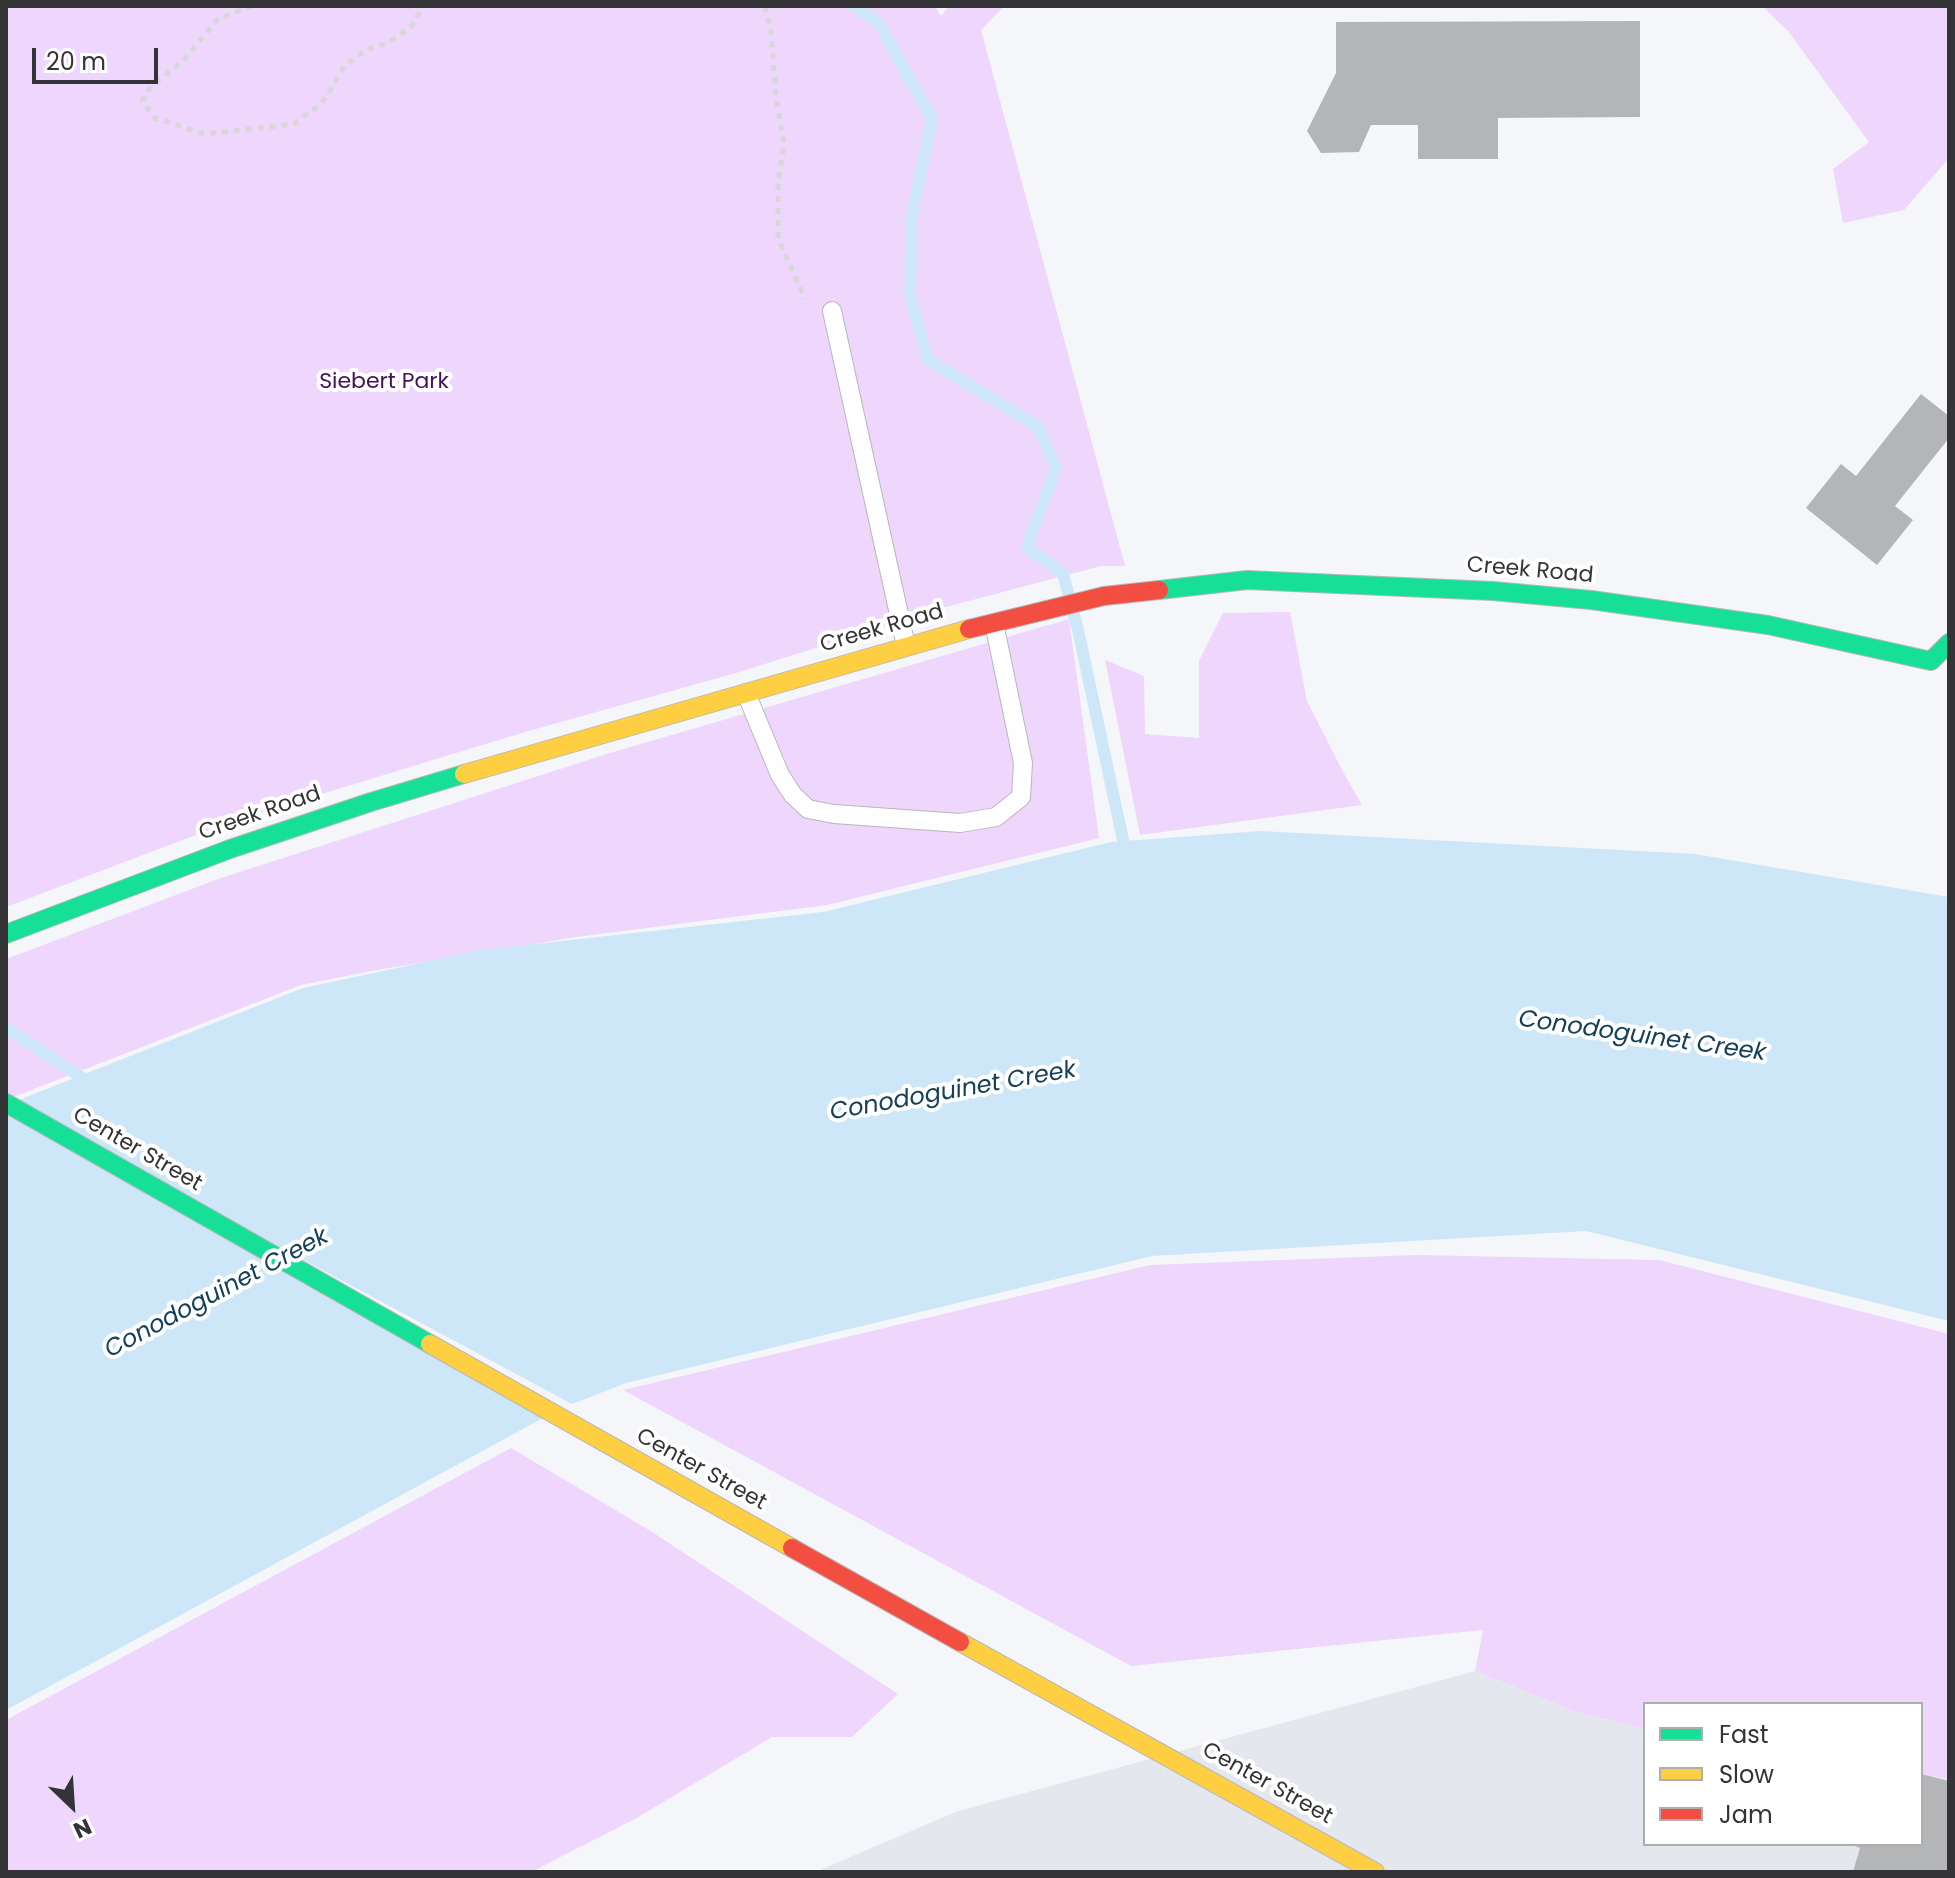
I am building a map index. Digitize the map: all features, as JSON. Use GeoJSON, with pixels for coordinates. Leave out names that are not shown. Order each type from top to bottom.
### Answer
{"type":"FeatureCollection","features":[{"type":"Feature","properties":{"kind":"street","name":"Creek Road"},"geometry":{"type":"LineString","coordinates":[[6,934],[230,849],[371,802],[906,646],[1104,596],[1247,580],[1493,591],[1605,602],[1768,625],[1931,661],[1949,643]]}},
{"type":"Feature","properties":{"kind":"street","name":"Center Street"},"geometry":{"type":"LineString","coordinates":[[6,1103],[701,1498],[1375,1872]]}},
{"type":"Feature","properties":{"kind":"lane"},"geometry":{"type":"LineString","coordinates":[[832,311],[906,646]]}},
{"type":"Feature","properties":{"kind":"lane"},"geometry":{"type":"LineString","coordinates":[[746,693],[780,775],[793,795],[808,809],[834,814],[960,823],[996,817],[1021,797],[1023,763],[994,623]]}},
{"type":"Feature","properties":{"kind":"path"},"geometry":{"type":"LineString","coordinates":[[252,6],[218,19],[183,61],[151,86],[142,101],[155,118],[205,134],[294,124],[322,103],[346,64],[368,49],[388,43],[412,26],[423,6]]}},
{"type":"Feature","properties":{"kind":"path"},"geometry":{"type":"LineString","coordinates":[[765,6],[771,31],[776,99],[784,143],[778,185],[778,238],[812,315],[832,311]]}},
{"type":"Feature","properties":{"kind":"shaded area"},"geometry":{"type":"Polygon","coordinates":[[[1475,1671],[1576,1712],[1643,1729],[1643,1846],[1923,1846],[1923,1774],[1949,1779],[1949,1872],[815,1872],[958,1811],[1475,1671]]]}},
{"type":"Feature","properties":{"kind":"green space","name":"Siebert Park"},"geometry":{"type":"Polygon","coordinates":[[[6,6],[935,6],[941,16],[949,6],[1004,6],[981,30],[1125,566],[1101,566],[946,607],[736,673],[525,732],[233,821],[6,907],[6,6]]]}},
{"type":"Feature","properties":{"kind":"green space"},"geometry":{"type":"Polygon","coordinates":[[[1762,6],[1949,6],[1949,158],[1904,210],[1843,223],[1833,169],[1869,142],[1788,31],[1762,6]]]}},
{"type":"Feature","properties":{"kind":"green space"},"geometry":{"type":"Polygon","coordinates":[[[1290,612],[1307,701],[1362,805],[1140,835],[1105,660],[1144,676],[1145,734],[1199,738],[1199,661],[1223,613],[1290,612]]]}},
{"type":"Feature","properties":{"kind":"green space"},"geometry":{"type":"Polygon","coordinates":[[[1069,619],[1099,838],[827,905],[576,937],[301,985],[6,1100],[6,959],[221,878],[610,753],[1069,619]]]}},
{"type":"Feature","properties":{"kind":"green space"},"geometry":{"type":"Polygon","coordinates":[[[1416,1255],[1659,1260],[1949,1334],[1949,1779],[1923,1774],[1923,1702],[1643,1702],[1643,1729],[1576,1712],[1475,1671],[1483,1630],[1131,1666],[623,1390],[1150,1265],[1416,1255]]]}},
{"type":"Feature","properties":{"kind":"green space"},"geometry":{"type":"Polygon","coordinates":[[[511,1448],[649,1530],[898,1694],[852,1737],[772,1737],[635,1819],[531,1872],[6,1872],[6,1720],[511,1448]]]}},
{"type":"Feature","properties":{"kind":"water","name":"Conodoguinet Creek"},"geometry":{"type":"Polygon","coordinates":[[[1261,831],[1695,854],[1949,897],[1949,1321],[1586,1231],[1152,1256],[626,1383],[572,1404],[11,1103],[303,988],[481,950],[823,912],[1111,842],[1261,831]]]}},
{"type":"Feature","properties":{"kind":"water","name":"Conodoguinet Creek"},"geometry":{"type":"Polygon","coordinates":[[[6,1106],[556,1411],[6,1710],[6,1106]]]}},
{"type":"Feature","properties":{"kind":"building"},"geometry":{"type":"Polygon","coordinates":[[[1640,21],[1640,117],[1498,118],[1498,159],[1418,159],[1418,125],[1371,125],[1359,152],[1321,153],[1307,131],[1336,73],[1336,22],[1640,21]]]}},
{"type":"Feature","properties":{"kind":"building"},"geometry":{"type":"Polygon","coordinates":[[[1921,394],[1949,416],[1949,438],[1895,506],[1913,520],[1877,565],[1806,508],[1841,464],[1856,476],[1921,394]]]}},
{"type":"Feature","properties":{"kind":"building"},"geometry":{"type":"Polygon","coordinates":[[[1923,1774],[1949,1781],[1949,1872],[1853,1872],[1860,1848],[1855,1846],[1923,1846],[1923,1774]]]}},
{"type":"Feature","properties":{"kind":"waterway"},"geometry":{"type":"LineString","coordinates":[[853,6],[878,22],[932,119],[912,215],[910,294],[927,359],[1038,427],[1056,468],[1027,547],[1063,574],[1126,854]]}},
{"type":"Feature","properties":{"kind":"waterway"},"geometry":{"type":"LineString","coordinates":[[6,1028],[90,1083]]}},
{"type":"Feature","properties":{"kind":"traffic: fast"},"geometry":{"type":"LineString","coordinates":[[1159,590],[1247,580],[1493,591],[1591,600],[1768,625],[1931,661],[1949,643]]}},
{"type":"Feature","properties":{"kind":"traffic: fast"},"geometry":{"type":"LineString","coordinates":[[6,934],[230,849],[464,774]]}},
{"type":"Feature","properties":{"kind":"traffic: fast"},"geometry":{"type":"LineString","coordinates":[[6,1103],[430,1344]]}},
{"type":"Feature","properties":{"kind":"traffic: slow"},"geometry":{"type":"LineString","coordinates":[[464,774],[969,629]]}},
{"type":"Feature","properties":{"kind":"traffic: slow"},"geometry":{"type":"LineString","coordinates":[[430,1344],[792,1548]]}},
{"type":"Feature","properties":{"kind":"traffic: slow"},"geometry":{"type":"LineString","coordinates":[[960,1642],[1375,1872]]}},
{"type":"Feature","properties":{"kind":"traffic: jam"},"geometry":{"type":"LineString","coordinates":[[969,629],[1104,596],[1159,590]]}},
{"type":"Feature","properties":{"kind":"traffic: jam"},"geometry":{"type":"LineString","coordinates":[[792,1548],[960,1642]]}}]}
